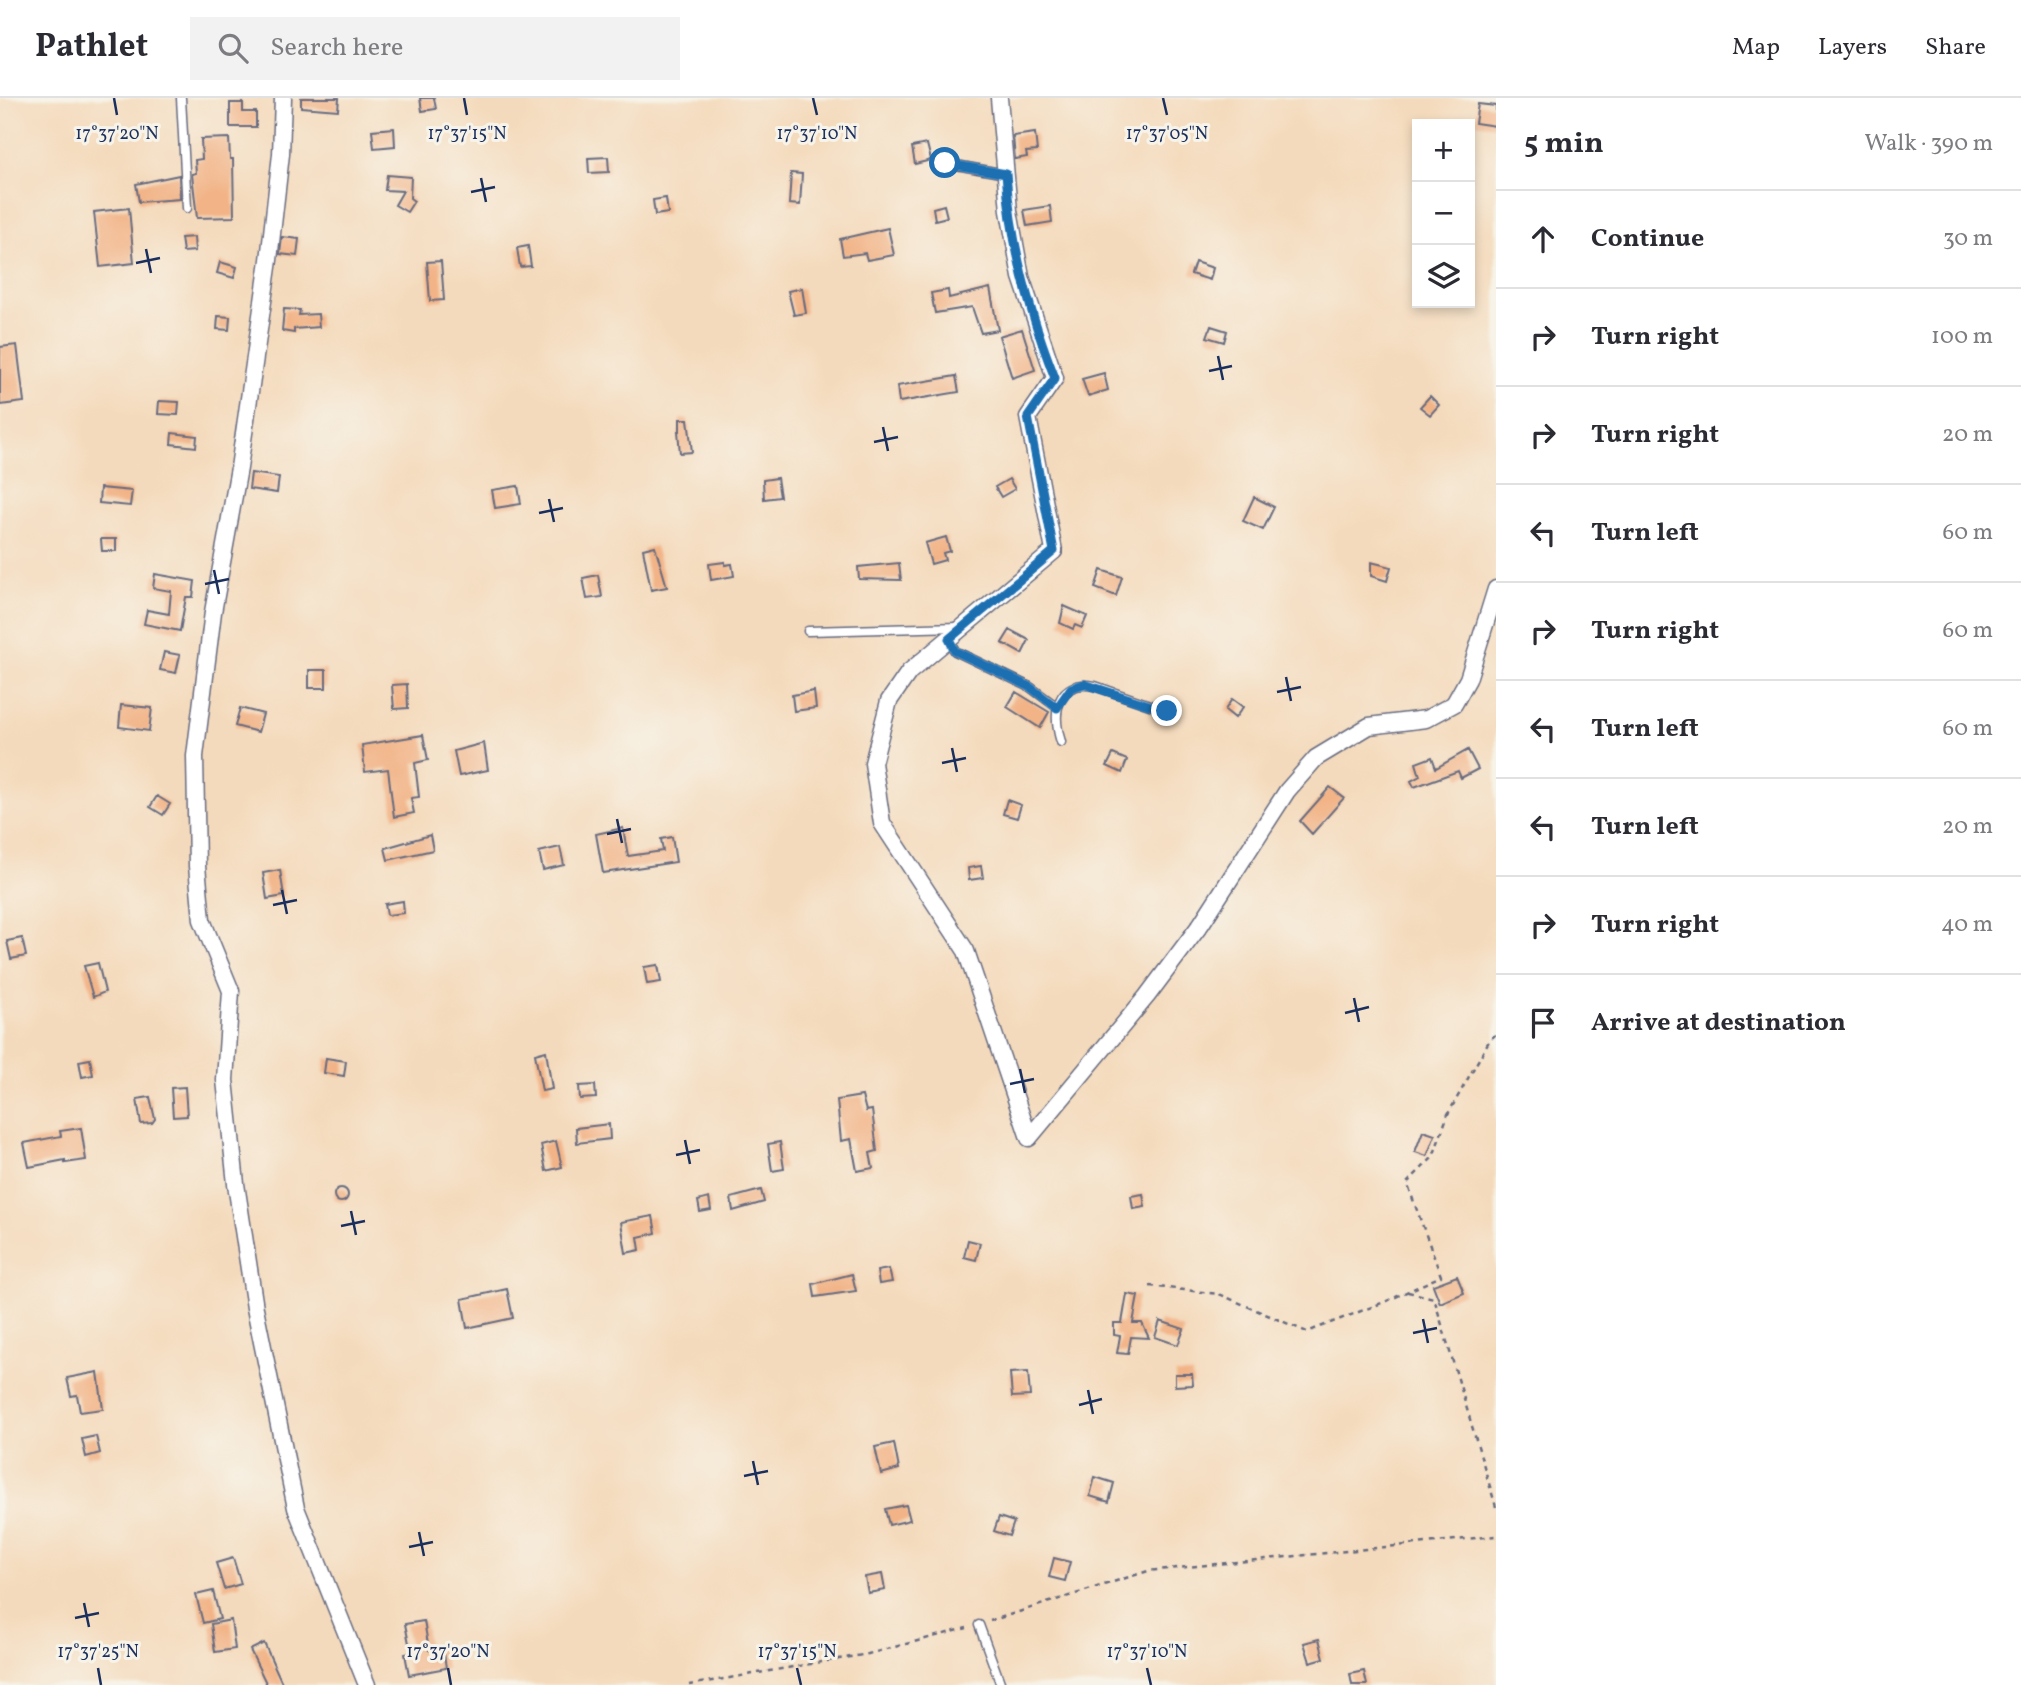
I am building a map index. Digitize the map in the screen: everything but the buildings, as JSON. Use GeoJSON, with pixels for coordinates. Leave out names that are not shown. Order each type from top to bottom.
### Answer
{"type":"FeatureCollection","features":[{"type":"Feature","properties":{"kind":"street"},"geometry":{"type":"LineString","coordinates":[[283,98],[281,154],[269,260],[241,455],[213,612],[195,756],[197,866],[202,920],[231,991],[225,1080],[236,1184],[255,1308],[296,1508],[367,1685]]}},
{"type":"Feature","properties":{"kind":"street"},"geometry":{"type":"LineString","coordinates":[[999,98],[1009,211],[1021,277],[1055,378],[1028,417],[1054,551],[909,672],[889,701],[873,763],[882,823],[966,951],[1030,1138],[1147,996],[1201,924],[1287,791],[1316,758],[1369,726],[1426,719],[1454,704],[1468,679],[1496,589]]}},
{"type":"Feature","properties":{"kind":"lane"},"geometry":{"type":"LineString","coordinates":[[181,98],[187,208]]}},
{"type":"Feature","properties":{"kind":"lane"},"geometry":{"type":"LineString","coordinates":[[945,163],[1006,174]]}},
{"type":"Feature","properties":{"kind":"lane"},"geometry":{"type":"LineString","coordinates":[[808,631],[963,627]]}},
{"type":"Feature","properties":{"kind":"lane"},"geometry":{"type":"LineString","coordinates":[[949,639],[955,651],[1030,687],[1057,708]]}},
{"type":"Feature","properties":{"kind":"lane"},"geometry":{"type":"LineString","coordinates":[[1061,742],[1056,727],[1057,708],[1071,688],[1084,684],[1167,711]]}},
{"type":"Feature","properties":{"kind":"lane"},"geometry":{"type":"LineString","coordinates":[[979,1625],[1001,1685]]}},
{"type":"Feature","properties":{"kind":"path"},"geometry":{"type":"LineString","coordinates":[[1150,1286],[1219,1294],[1307,1332],[1441,1276],[1407,1183],[1433,1157],[1448,1114],[1496,1034]]}},
{"type":"Feature","properties":{"kind":"path"},"geometry":{"type":"LineString","coordinates":[[1408,1292],[1434,1298],[1496,1507]]}},
{"type":"Feature","properties":{"kind":"path"},"geometry":{"type":"LineString","coordinates":[[690,1685],[868,1654],[979,1625],[1148,1571],[1496,1536]]}},
{"type":"Feature","properties":{"kind":"route"},"geometry":{"type":"LineString","coordinates":[[945,163],[1006,174],[1009,211],[1021,277],[1055,378],[1028,417],[1054,551],[949,639],[955,651],[1030,687],[1057,708],[1062,697],[1071,688],[1084,684],[1167,711]]}}]}
